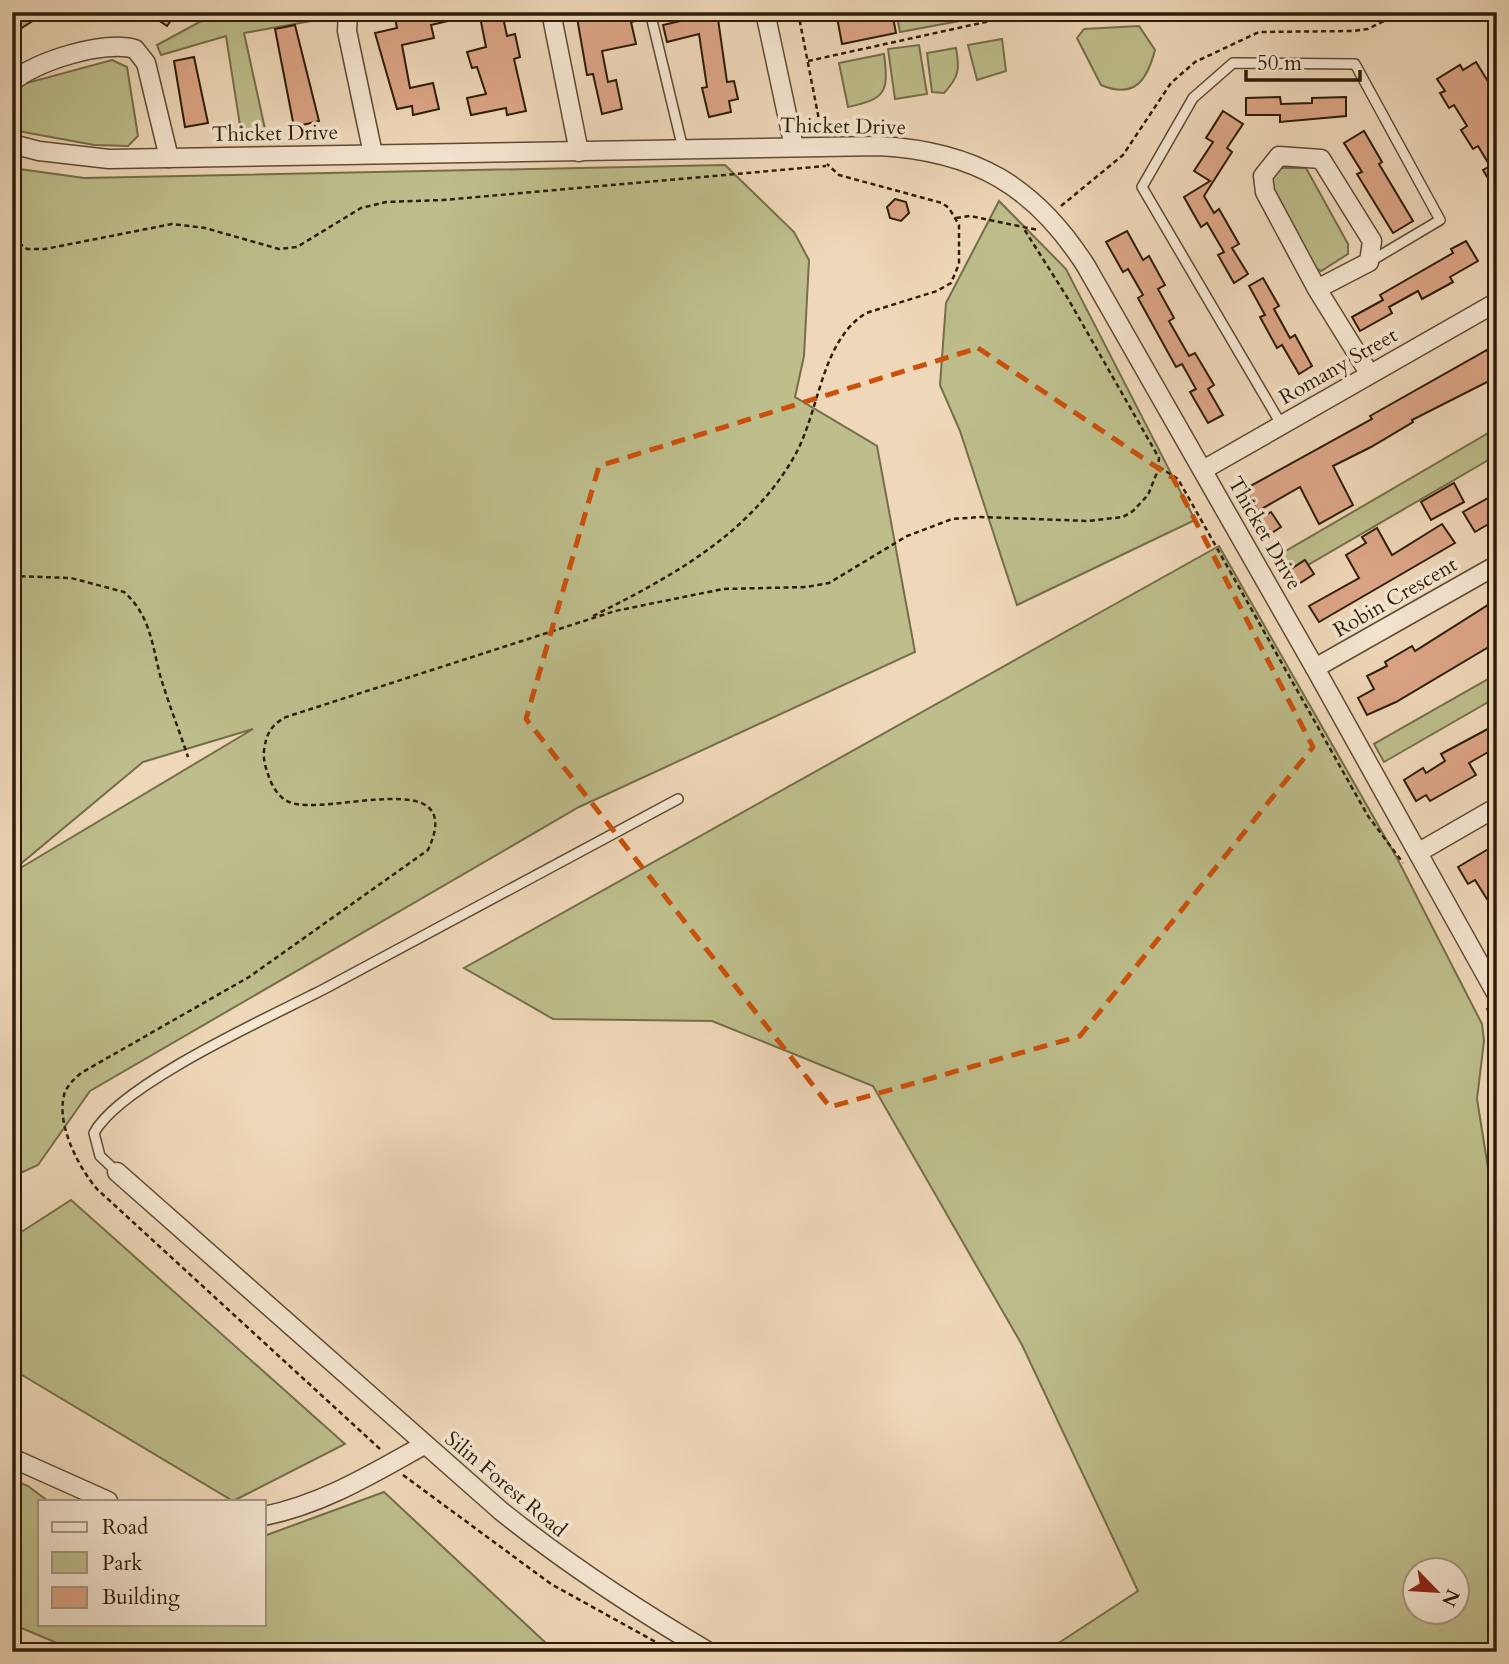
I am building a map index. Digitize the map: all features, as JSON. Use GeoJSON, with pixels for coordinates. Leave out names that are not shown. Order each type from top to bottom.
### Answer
{"type":"FeatureCollection","features":[{"type":"Feature","properties":{"kind":"street"},"geometry":{"type":"LineString","coordinates":[[348,12],[347,31],[373,155]]}},
{"type":"Feature","properties":{"kind":"street"},"geometry":{"type":"LineString","coordinates":[[551,12],[579,152]]}},
{"type":"Feature","properties":{"kind":"street"},"geometry":{"type":"LineString","coordinates":[[765,12],[794,146]]}},
{"type":"Feature","properties":{"kind":"street"},"geometry":{"type":"LineString","coordinates":[[12,82],[34,66],[48,62],[117,46],[135,49],[146,63],[169,158]]}},
{"type":"Feature","properties":{"kind":"street","name":"Thicket Drive"},"geometry":{"type":"LineString","coordinates":[[12,144],[39,151],[108,159],[879,146],[926,151],[982,168],[1026,194],[1052,218],[1073,245],[1419,852],[1490,998]]}},
{"type":"Feature","properties":{"kind":"street"},"geometry":{"type":"LineString","coordinates":[[1317,289],[1369,262],[1371,241],[1321,159],[1279,156],[1263,176],[1265,192],[1317,289],[1369,373]]}},
{"type":"Feature","properties":{"kind":"street","name":"Romany Street"},"geometry":{"type":"LineString","coordinates":[[1203,470],[1497,302]]}},
{"type":"Feature","properties":{"kind":"street","name":"Robin Crescent"},"geometry":{"type":"LineString","coordinates":[[1315,668],[1497,565]]}},
{"type":"Feature","properties":{"kind":"street"},"geometry":{"type":"LineString","coordinates":[[1419,852],[1497,807]]}},
{"type":"Feature","properties":{"kind":"street"},"geometry":{"type":"LineString","coordinates":[[117,1172],[424,1445]]}},
{"type":"Feature","properties":{"kind":"street","name":"Silin Forest Road"},"geometry":{"type":"LineString","coordinates":[[266,1515],[305,1505],[350,1487],[424,1445],[556,1556],[639,1611],[709,1652]]}},
{"type":"Feature","properties":{"kind":"street"},"geometry":{"type":"LineString","coordinates":[[12,1458],[106,1500]]}},
{"type":"Feature","properties":{"kind":"lane"},"geometry":{"type":"LineString","coordinates":[[650,12],[683,149]]}},
{"type":"Feature","properties":{"kind":"lane"},"geometry":{"type":"LineString","coordinates":[[1281,424],[1142,187],[1193,98],[1233,63],[1355,64],[1440,220],[1369,262]]}},
{"type":"Feature","properties":{"kind":"lane"},"geometry":{"type":"LineString","coordinates":[[117,1172],[100,1156],[93,1133],[99,1122],[126,1099],[209,1048],[678,799]]}},
{"type":"Feature","properties":{"kind":"path"},"geometry":{"type":"LineString","coordinates":[[797,12],[821,129]]}},
{"type":"Feature","properties":{"kind":"path"},"geometry":{"type":"LineString","coordinates":[[808,61],[1031,12]]}},
{"type":"Feature","properties":{"kind":"path"},"geometry":{"type":"LineString","coordinates":[[825,155],[827,166]]}},
{"type":"Feature","properties":{"kind":"path"},"geometry":{"type":"LineString","coordinates":[[12,238],[27,249],[45,249],[172,224],[205,228],[279,249],[297,247],[361,208],[386,202],[443,200],[827,166],[839,175],[942,203],[956,218],[958,264],[951,283],[937,291],[866,313],[845,329],[832,353],[807,432],[778,482],[757,509],[735,530],[650,587],[587,619]]}},
{"type":"Feature","properties":{"kind":"path"},"geometry":{"type":"LineString","coordinates":[[956,218],[970,216],[1024,229],[1044,228]]}},
{"type":"Feature","properties":{"kind":"path"},"geometry":{"type":"LineString","coordinates":[[674,1652],[551,1584],[398,1472],[358,1427],[97,1189],[86,1176],[75,1151],[63,1113],[63,1101],[70,1083],[81,1073],[249,976],[428,850],[438,826],[435,815],[416,800],[399,798],[339,805],[303,804],[289,802],[279,795],[271,783],[263,757],[272,726],[286,717],[587,619],[681,596],[723,589],[806,587],[829,583],[907,536],[952,519],[980,517],[1111,521],[1123,517],[1142,503],[1159,467],[1154,448],[1024,229]]}},
{"type":"Feature","properties":{"kind":"path"},"geometry":{"type":"LineString","coordinates":[[1159,467],[1178,479],[1367,816],[1406,866]]}},
{"type":"Feature","properties":{"kind":"path"},"geometry":{"type":"LineString","coordinates":[[12,576],[71,578],[124,592],[130,598],[151,628],[160,673],[188,757]]}},
{"type":"Feature","properties":{"kind":"path"},"geometry":{"type":"LineString","coordinates":[[1490,998],[1495,1026],[1491,1071],[1497,1116]]}},
{"type":"Feature","properties":{"kind":"highlighted area"},"geometry":{"type":"Polygon","coordinates":[[[978,348],[1173,478],[1313,747],[1080,1036],[830,1107],[526,719],[599,466],[978,348]]]}},
{"type":"Feature","properties":{"kind":"green space"},"geometry":{"type":"Polygon","coordinates":[[[208,12],[315,12],[317,20],[244,33],[267,138],[242,138],[226,36],[161,55],[157,45],[207,18],[208,12]]]}},
{"type":"Feature","properties":{"kind":"green space"},"geometry":{"type":"Polygon","coordinates":[[[896,12],[1008,12],[900,32],[896,12]]]}},
{"type":"Feature","properties":{"kind":"green space"},"geometry":{"type":"Polygon","coordinates":[[[1328,12],[1373,12],[1345,20],[1328,12]]]}},
{"type":"Feature","properties":{"kind":"green space"},"geometry":{"type":"Polygon","coordinates":[[[1139,26],[1155,50],[1148,71],[1130,88],[1112,89],[1101,85],[1077,38],[1084,29],[1139,26]]]}},
{"type":"Feature","properties":{"kind":"green space"},"geometry":{"type":"Polygon","coordinates":[[[1002,39],[1006,71],[977,80],[968,45],[1002,39]]]}},
{"type":"Feature","properties":{"kind":"green space"},"geometry":{"type":"Polygon","coordinates":[[[919,45],[927,94],[895,99],[888,49],[919,45]]]}},
{"type":"Feature","properties":{"kind":"green space"},"geometry":{"type":"Polygon","coordinates":[[[956,48],[958,67],[953,82],[944,93],[932,92],[927,53],[956,48]]]}},
{"type":"Feature","properties":{"kind":"green space"},"geometry":{"type":"Polygon","coordinates":[[[884,54],[886,77],[882,92],[870,101],[848,107],[839,63],[884,54]]]}},
{"type":"Feature","properties":{"kind":"green space"},"geometry":{"type":"Polygon","coordinates":[[[112,60],[127,67],[138,136],[128,146],[94,145],[12,130],[12,99],[23,84],[112,60]]]}},
{"type":"Feature","properties":{"kind":"green space"},"geometry":{"type":"Polygon","coordinates":[[[725,165],[794,232],[809,260],[804,356],[795,397],[877,446],[915,652],[579,807],[90,1091],[38,1165],[12,1177],[12,873],[253,729],[143,762],[12,871],[12,168],[84,178],[725,165]]]}},
{"type":"Feature","properties":{"kind":"green space"},"geometry":{"type":"Polygon","coordinates":[[[1280,168],[1306,168],[1348,244],[1348,254],[1321,271],[1309,265],[1269,187],[1270,175],[1280,168]]]}},
{"type":"Feature","properties":{"kind":"green space"},"geometry":{"type":"Polygon","coordinates":[[[999,201],[1066,269],[1195,520],[1017,605],[960,431],[940,385],[946,303],[999,201]]]}},
{"type":"Feature","properties":{"kind":"green space"},"geometry":{"type":"Polygon","coordinates":[[[1497,428],[1497,455],[1282,580],[1272,559],[1497,428]]]}},
{"type":"Feature","properties":{"kind":"green space"},"geometry":{"type":"Polygon","coordinates":[[[1219,546],[1398,860],[1482,1024],[1484,1041],[1477,1099],[1497,1224],[1497,1652],[1045,1652],[1138,1591],[1022,1345],[873,1086],[712,1021],[553,1019],[464,968],[1219,546]]]}},
{"type":"Feature","properties":{"kind":"green space"},"geometry":{"type":"Polygon","coordinates":[[[1497,674],[1497,697],[1384,762],[1374,744],[1497,674]]]}},
{"type":"Feature","properties":{"kind":"green space"},"geometry":{"type":"Polygon","coordinates":[[[71,1200],[345,1444],[231,1500],[12,1369],[12,1238],[71,1200]]]}},
{"type":"Feature","properties":{"kind":"green space"},"geometry":{"type":"Polygon","coordinates":[[[12,1479],[28,1486],[47,1500],[38,1500],[38,1626],[266,1626],[266,1535],[384,1492],[548,1645],[480,1652],[78,1652],[12,1624],[12,1479]]]}},
{"type":"Feature","properties":{"kind":"building"},"geometry":{"type":"Polygon","coordinates":[[[12,12],[47,12],[12,34],[12,12]]]}},
{"type":"Feature","properties":{"kind":"building"},"geometry":{"type":"Polygon","coordinates":[[[146,12],[177,12],[167,26],[146,12]]]}},
{"type":"Feature","properties":{"kind":"building"},"geometry":{"type":"Polygon","coordinates":[[[423,12],[464,12],[465,17],[431,25],[434,38],[402,45],[410,88],[433,83],[439,109],[413,115],[412,106],[397,109],[375,33],[397,28],[395,18],[423,12]]]}},
{"type":"Feature","properties":{"kind":"building"},"geometry":{"type":"Polygon","coordinates":[[[479,12],[502,12],[507,36],[515,34],[520,57],[514,59],[526,111],[507,115],[506,108],[471,115],[467,98],[486,94],[477,67],[472,68],[467,52],[486,47],[479,12]]]}},
{"type":"Feature","properties":{"kind":"building"},"geometry":{"type":"Polygon","coordinates":[[[576,12],[643,12],[645,19],[631,22],[636,44],[602,51],[608,82],[616,80],[622,109],[602,114],[593,74],[587,75],[576,12]]]}},
{"type":"Feature","properties":{"kind":"building"},"geometry":{"type":"Polygon","coordinates":[[[698,12],[717,12],[727,82],[734,81],[738,99],[729,101],[731,112],[709,117],[702,88],[707,87],[699,34],[667,42],[663,25],[698,17],[698,12]]]}},
{"type":"Feature","properties":{"kind":"building"},"geometry":{"type":"Polygon","coordinates":[[[836,12],[892,12],[896,33],[842,44],[836,12]]]}},
{"type":"Feature","properties":{"kind":"building"},"geometry":{"type":"Polygon","coordinates":[[[295,25],[319,121],[294,127],[275,29],[295,25]]]}},
{"type":"Feature","properties":{"kind":"building"},"geometry":{"type":"Polygon","coordinates":[[[194,57],[208,123],[185,127],[174,61],[194,57]]]}},
{"type":"Feature","properties":{"kind":"building"},"geometry":{"type":"Polygon","coordinates":[[[1476,62],[1497,96],[1497,193],[1483,170],[1490,166],[1478,146],[1473,149],[1461,130],[1467,126],[1454,105],[1449,108],[1440,93],[1445,91],[1437,79],[1460,65],[1463,70],[1476,62]]]}},
{"type":"Feature","properties":{"kind":"building"},"geometry":{"type":"Polygon","coordinates":[[[1280,97],[1281,104],[1312,103],[1312,98],[1346,97],[1346,116],[1280,122],[1280,115],[1246,115],[1246,98],[1280,97]]]}},
{"type":"Feature","properties":{"kind":"building"},"geometry":{"type":"Polygon","coordinates":[[[1223,111],[1243,124],[1227,148],[1232,152],[1204,196],[1214,213],[1219,209],[1239,244],[1232,248],[1248,274],[1234,283],[1218,255],[1224,252],[1207,223],[1201,227],[1184,197],[1210,181],[1194,171],[1213,142],[1206,138],[1223,111]]]}},
{"type":"Feature","properties":{"kind":"building"},"geometry":{"type":"Polygon","coordinates":[[[1364,131],[1382,162],[1379,164],[1413,221],[1393,233],[1357,174],[1362,172],[1344,143],[1364,131]]]}},
{"type":"Feature","properties":{"kind":"building"},"geometry":{"type":"Polygon","coordinates":[[[895,199],[906,202],[909,213],[901,221],[890,218],[887,207],[895,199]]]}},
{"type":"Feature","properties":{"kind":"building"},"geometry":{"type":"Polygon","coordinates":[[[1127,231],[1143,260],[1149,256],[1165,285],[1158,289],[1174,318],[1169,321],[1189,356],[1195,353],[1214,385],[1208,389],[1223,415],[1208,423],[1190,392],[1196,389],[1182,364],[1176,367],[1138,298],[1143,295],[1128,269],[1123,272],[1106,242],[1127,231]]]}},
{"type":"Feature","properties":{"kind":"building"},"geometry":{"type":"Polygon","coordinates":[[[1466,241],[1478,261],[1450,277],[1453,282],[1422,299],[1418,291],[1389,307],[1392,313],[1360,331],[1352,317],[1383,300],[1380,295],[1453,253],[1451,249],[1466,241]]]}},
{"type":"Feature","properties":{"kind":"building"},"geometry":{"type":"Polygon","coordinates":[[[1263,278],[1279,306],[1274,309],[1290,338],[1295,335],[1312,366],[1299,374],[1282,345],[1277,348],[1260,317],[1265,315],[1249,286],[1263,278]]]}},
{"type":"Feature","properties":{"kind":"building"},"geometry":{"type":"Polygon","coordinates":[[[1487,350],[1497,377],[1412,420],[1413,422],[1371,447],[1333,466],[1353,505],[1319,524],[1300,487],[1258,511],[1245,489],[1372,419],[1370,416],[1487,350]]]}},
{"type":"Feature","properties":{"kind":"building"},"geometry":{"type":"Polygon","coordinates":[[[1454,483],[1464,502],[1431,520],[1421,502],[1454,483]]]}},
{"type":"Feature","properties":{"kind":"building"},"geometry":{"type":"Polygon","coordinates":[[[1497,493],[1497,519],[1475,532],[1463,512],[1497,493]]]}},
{"type":"Feature","properties":{"kind":"building"},"geometry":{"type":"Polygon","coordinates":[[[1271,512],[1281,527],[1267,536],[1257,521],[1271,512]]]}},
{"type":"Feature","properties":{"kind":"building"},"geometry":{"type":"Polygon","coordinates":[[[1442,524],[1455,543],[1319,622],[1309,606],[1359,578],[1346,555],[1366,543],[1362,537],[1377,528],[1392,555],[1442,524]]]}},
{"type":"Feature","properties":{"kind":"building"},"geometry":{"type":"Polygon","coordinates":[[[1305,560],[1314,574],[1297,585],[1288,571],[1305,560]]]}},
{"type":"Feature","properties":{"kind":"building"},"geometry":{"type":"Polygon","coordinates":[[[1488,605],[1497,620],[1497,642],[1396,702],[1367,715],[1358,698],[1374,689],[1367,676],[1387,666],[1385,662],[1412,646],[1415,651],[1488,605]]]}},
{"type":"Feature","properties":{"kind":"building"},"geometry":{"type":"Polygon","coordinates":[[[1497,724],[1497,747],[1469,763],[1476,775],[1430,801],[1426,795],[1416,801],[1404,780],[1423,768],[1426,773],[1445,761],[1441,754],[1497,724]]]}},
{"type":"Feature","properties":{"kind":"building"},"geometry":{"type":"Polygon","coordinates":[[[1497,844],[1497,915],[1475,880],[1468,884],[1458,867],[1497,844]]]}}]}
